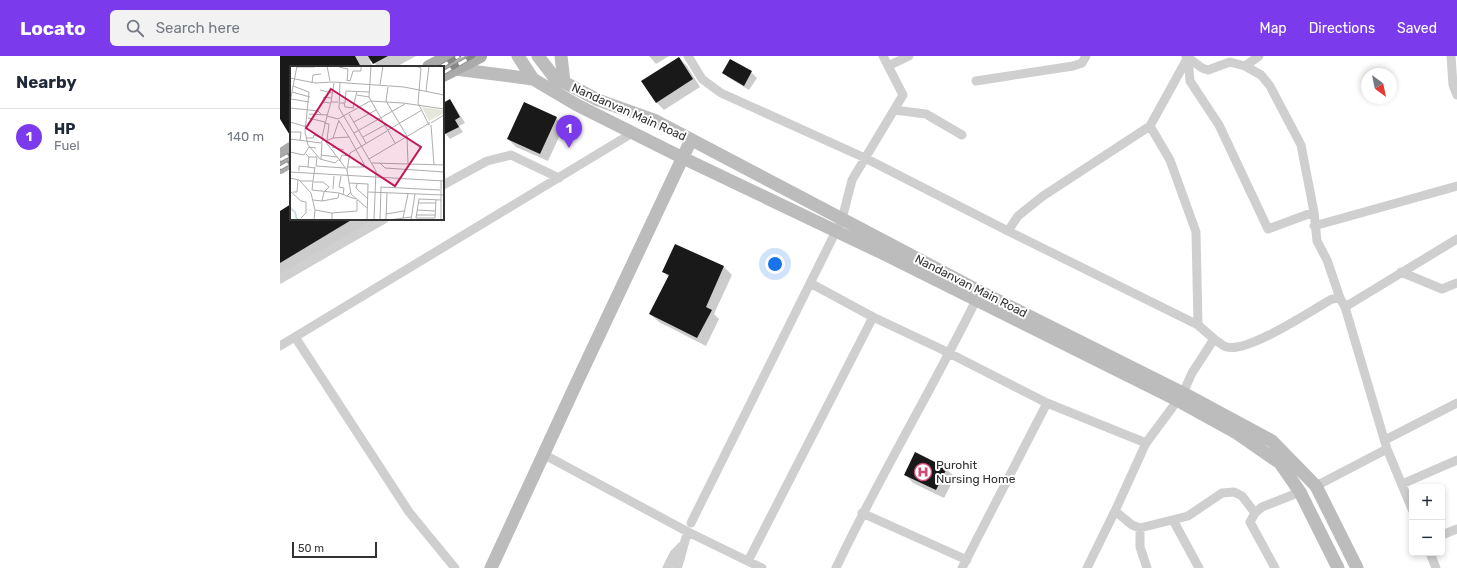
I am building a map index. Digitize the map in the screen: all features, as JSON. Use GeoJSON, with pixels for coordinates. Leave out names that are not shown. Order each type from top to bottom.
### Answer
{"type":"FeatureCollection","features":[{"type":"Feature","properties":{"kind":"main road"},"geometry":{"type":"LineString","coordinates":[[450,67],[480,56]]}},
{"type":"Feature","properties":{"kind":"main road"},"geometry":{"type":"LineString","coordinates":[[518,56],[533,79]]}},
{"type":"Feature","properties":{"kind":"main road","name":"Nandanvan Main Road"},"geometry":{"type":"LineString","coordinates":[[538,56],[554,77],[598,100],[654,120],[1180,396],[1272,441],[1316,486],[1357,568]]}},
{"type":"Feature","properties":{"kind":"main road"},"geometry":{"type":"LineString","coordinates":[[561,56],[564,82]]}},
{"type":"Feature","properties":{"kind":"main road"},"geometry":{"type":"LineString","coordinates":[[450,67],[533,79],[577,105],[634,132],[683,158],[976,300],[1180,396],[1236,432],[1280,463],[1300,492],[1338,568]]}},
{"type":"Feature","properties":{"kind":"main road"},"geometry":{"type":"LineString","coordinates":[[491,568],[691,140]]}},
{"type":"Feature","properties":{"kind":"main road"},"geometry":{"type":"LineString","coordinates":[[280,167],[285,153]]}},
{"type":"Feature","properties":{"kind":"street"},"geometry":{"type":"LineString","coordinates":[[361,56],[367,66]]}},
{"type":"Feature","properties":{"kind":"street"},"geometry":{"type":"LineString","coordinates":[[688,56],[702,79],[721,93],[865,158],[1008,231],[1198,324],[1226,348],[1237,347],[1260,340],[1332,299],[1343,303],[1401,272],[1457,239]]}},
{"type":"Feature","properties":{"kind":"street"},"geometry":{"type":"LineString","coordinates":[[677,568],[681,558],[682,546],[689,527],[812,284],[842,219],[852,180],[903,95],[883,56]]}},
{"type":"Feature","properties":{"kind":"street"},"geometry":{"type":"LineString","coordinates":[[888,66],[909,56]]}},
{"type":"Feature","properties":{"kind":"street"},"geometry":{"type":"LineString","coordinates":[[976,81],[1073,66],[1082,63],[1086,56]]}},
{"type":"Feature","properties":{"kind":"street"},"geometry":{"type":"LineString","coordinates":[[1245,66],[1259,56]]}},
{"type":"Feature","properties":{"kind":"street"},"geometry":{"type":"LineString","coordinates":[[1451,56],[1454,70],[1453,85],[1457,95]]}},
{"type":"Feature","properties":{"kind":"street"},"geometry":{"type":"LineString","coordinates":[[1008,231],[1018,216],[1043,196],[1150,126],[1187,57]]}},
{"type":"Feature","properties":{"kind":"street"},"geometry":{"type":"LineString","coordinates":[[1187,57],[1190,81],[1219,125],[1268,229],[1314,212]]}},
{"type":"Feature","properties":{"kind":"street"},"geometry":{"type":"LineString","coordinates":[[1187,57],[1202,68],[1208,70],[1234,60],[1261,75],[1270,86],[1301,145],[1314,212],[1314,226],[1317,241],[1327,260],[1343,303],[1386,444],[1409,502]]}},
{"type":"Feature","properties":{"kind":"street"},"geometry":{"type":"LineString","coordinates":[[894,110],[926,114],[962,135]]}},
{"type":"Feature","properties":{"kind":"street"},"geometry":{"type":"LineString","coordinates":[[1150,126],[1170,160],[1196,232],[1198,324]]}},
{"type":"Feature","properties":{"kind":"street"},"geometry":{"type":"LineString","coordinates":[[280,346],[634,132]]}},
{"type":"Feature","properties":{"kind":"street"},"geometry":{"type":"LineString","coordinates":[[444,184],[487,160],[511,155],[559,178]]}},
{"type":"Feature","properties":{"kind":"street"},"geometry":{"type":"LineString","coordinates":[[1314,226],[1457,186]]}},
{"type":"Feature","properties":{"kind":"street"},"geometry":{"type":"LineString","coordinates":[[280,279],[382,220]]}},
{"type":"Feature","properties":{"kind":"street"},"geometry":{"type":"LineString","coordinates":[[1401,272],[1442,289],[1457,283]]}},
{"type":"Feature","properties":{"kind":"street"},"geometry":{"type":"LineString","coordinates":[[812,284],[873,318],[950,354],[1048,403],[1146,443]]}},
{"type":"Feature","properties":{"kind":"street"},"geometry":{"type":"LineString","coordinates":[[836,568],[862,513],[950,354],[976,300]]}},
{"type":"Feature","properties":{"kind":"street"},"geometry":{"type":"LineString","coordinates":[[748,561],[873,318]]}},
{"type":"Feature","properties":{"kind":"street"},"geometry":{"type":"LineString","coordinates":[[295,337],[408,512],[455,568]]}},
{"type":"Feature","properties":{"kind":"street"},"geometry":{"type":"LineString","coordinates":[[1087,568],[1146,443],[1180,396],[1192,372],[1214,339]]}},
{"type":"Feature","properties":{"kind":"street"},"geometry":{"type":"LineString","coordinates":[[862,513],[965,564],[1048,403]]}},
{"type":"Feature","properties":{"kind":"street"},"geometry":{"type":"LineString","coordinates":[[1316,486],[1457,403]]}},
{"type":"Feature","properties":{"kind":"street"},"geometry":{"type":"LineString","coordinates":[[543,454],[689,527],[762,568]]}},
{"type":"Feature","properties":{"kind":"street"},"geometry":{"type":"LineString","coordinates":[[1402,484],[1457,460]]}},
{"type":"Feature","properties":{"kind":"street"},"geometry":{"type":"LineString","coordinates":[[1115,511],[1132,525],[1140,528],[1188,516],[1198,511],[1222,492],[1234,492],[1242,496],[1255,513]]}},
{"type":"Feature","properties":{"kind":"street"},"geometry":{"type":"LineString","coordinates":[[1275,568],[1250,522],[1255,513],[1262,507],[1300,492]]}},
{"type":"Feature","properties":{"kind":"street"},"geometry":{"type":"LineString","coordinates":[[1173,520],[1198,568]]}},
{"type":"Feature","properties":{"kind":"street"},"geometry":{"type":"LineString","coordinates":[[1140,528],[1140,547],[1147,568]]}},
{"type":"Feature","properties":{"kind":"street"},"geometry":{"type":"LineString","coordinates":[[1445,534],[1457,529]]}},
{"type":"Feature","properties":{"kind":"street"},"geometry":{"type":"LineString","coordinates":[[667,568],[674,554],[682,546]]}},
{"type":"Feature","properties":{"kind":"street"},"geometry":{"type":"LineString","coordinates":[[1431,556],[1436,568]]}},
{"type":"Feature","properties":{"kind":"building"},"geometry":{"type":"Polygon","coordinates":[[[280,56],[355,56],[360,66],[290,66],[290,135],[280,119],[280,56]]]}},
{"type":"Feature","properties":{"kind":"building"},"geometry":{"type":"Polygon","coordinates":[[[368,56],[388,56],[373,64],[368,56]]]}},
{"type":"Feature","properties":{"kind":"building"},"geometry":{"type":"Polygon","coordinates":[[[679,57],[693,79],[656,103],[641,81],[679,57]]]}},
{"type":"Feature","properties":{"kind":"building"},"geometry":{"type":"Polygon","coordinates":[[[730,59],[752,71],[744,86],[722,73],[730,59]]]}},
{"type":"Feature","properties":{"kind":"building"},"geometry":{"type":"Polygon","coordinates":[[[450,99],[460,117],[455,120],[459,127],[444,134],[444,102],[450,99]]]}},
{"type":"Feature","properties":{"kind":"building"},"geometry":{"type":"Polygon","coordinates":[[[524,102],[557,117],[540,154],[507,139],[524,102]]]}},
{"type":"Feature","properties":{"kind":"building"},"geometry":{"type":"Polygon","coordinates":[[[290,205],[290,220],[351,220],[280,263],[280,211],[290,205]]]}},
{"type":"Feature","properties":{"kind":"building"},"geometry":{"type":"Polygon","coordinates":[[[675,244],[724,266],[706,307],[712,310],[697,338],[649,314],[669,275],[662,272],[675,244]]]}},
{"type":"Feature","properties":{"kind":"building"},"geometry":{"type":"Polygon","coordinates":[[[915,452],[947,468],[936,490],[904,475],[915,452]]]}},
{"type":"Feature","properties":{"kind":"railway"},"geometry":{"type":"LineString","coordinates":[[442,66],[459,56]]}},
{"type":"Feature","properties":{"kind":"railway"},"geometry":{"type":"LineString","coordinates":[[444,72],[473,56]]}},
{"type":"Feature","properties":{"kind":"railway"},"geometry":{"type":"LineString","coordinates":[[280,160],[290,155]]}},
{"type":"Feature","properties":{"kind":"railway"},"geometry":{"type":"LineString","coordinates":[[280,168],[290,163]]}},
{"type":"Feature","properties":{"kind":"place","name":"HP"},"geometry":{"type":"Point","coordinates":[569,148]}},
{"type":"Feature","properties":{"kind":"place","name":"Purohit Nursing Home"},"geometry":{"type":"Point","coordinates":[923,472]}}]}
